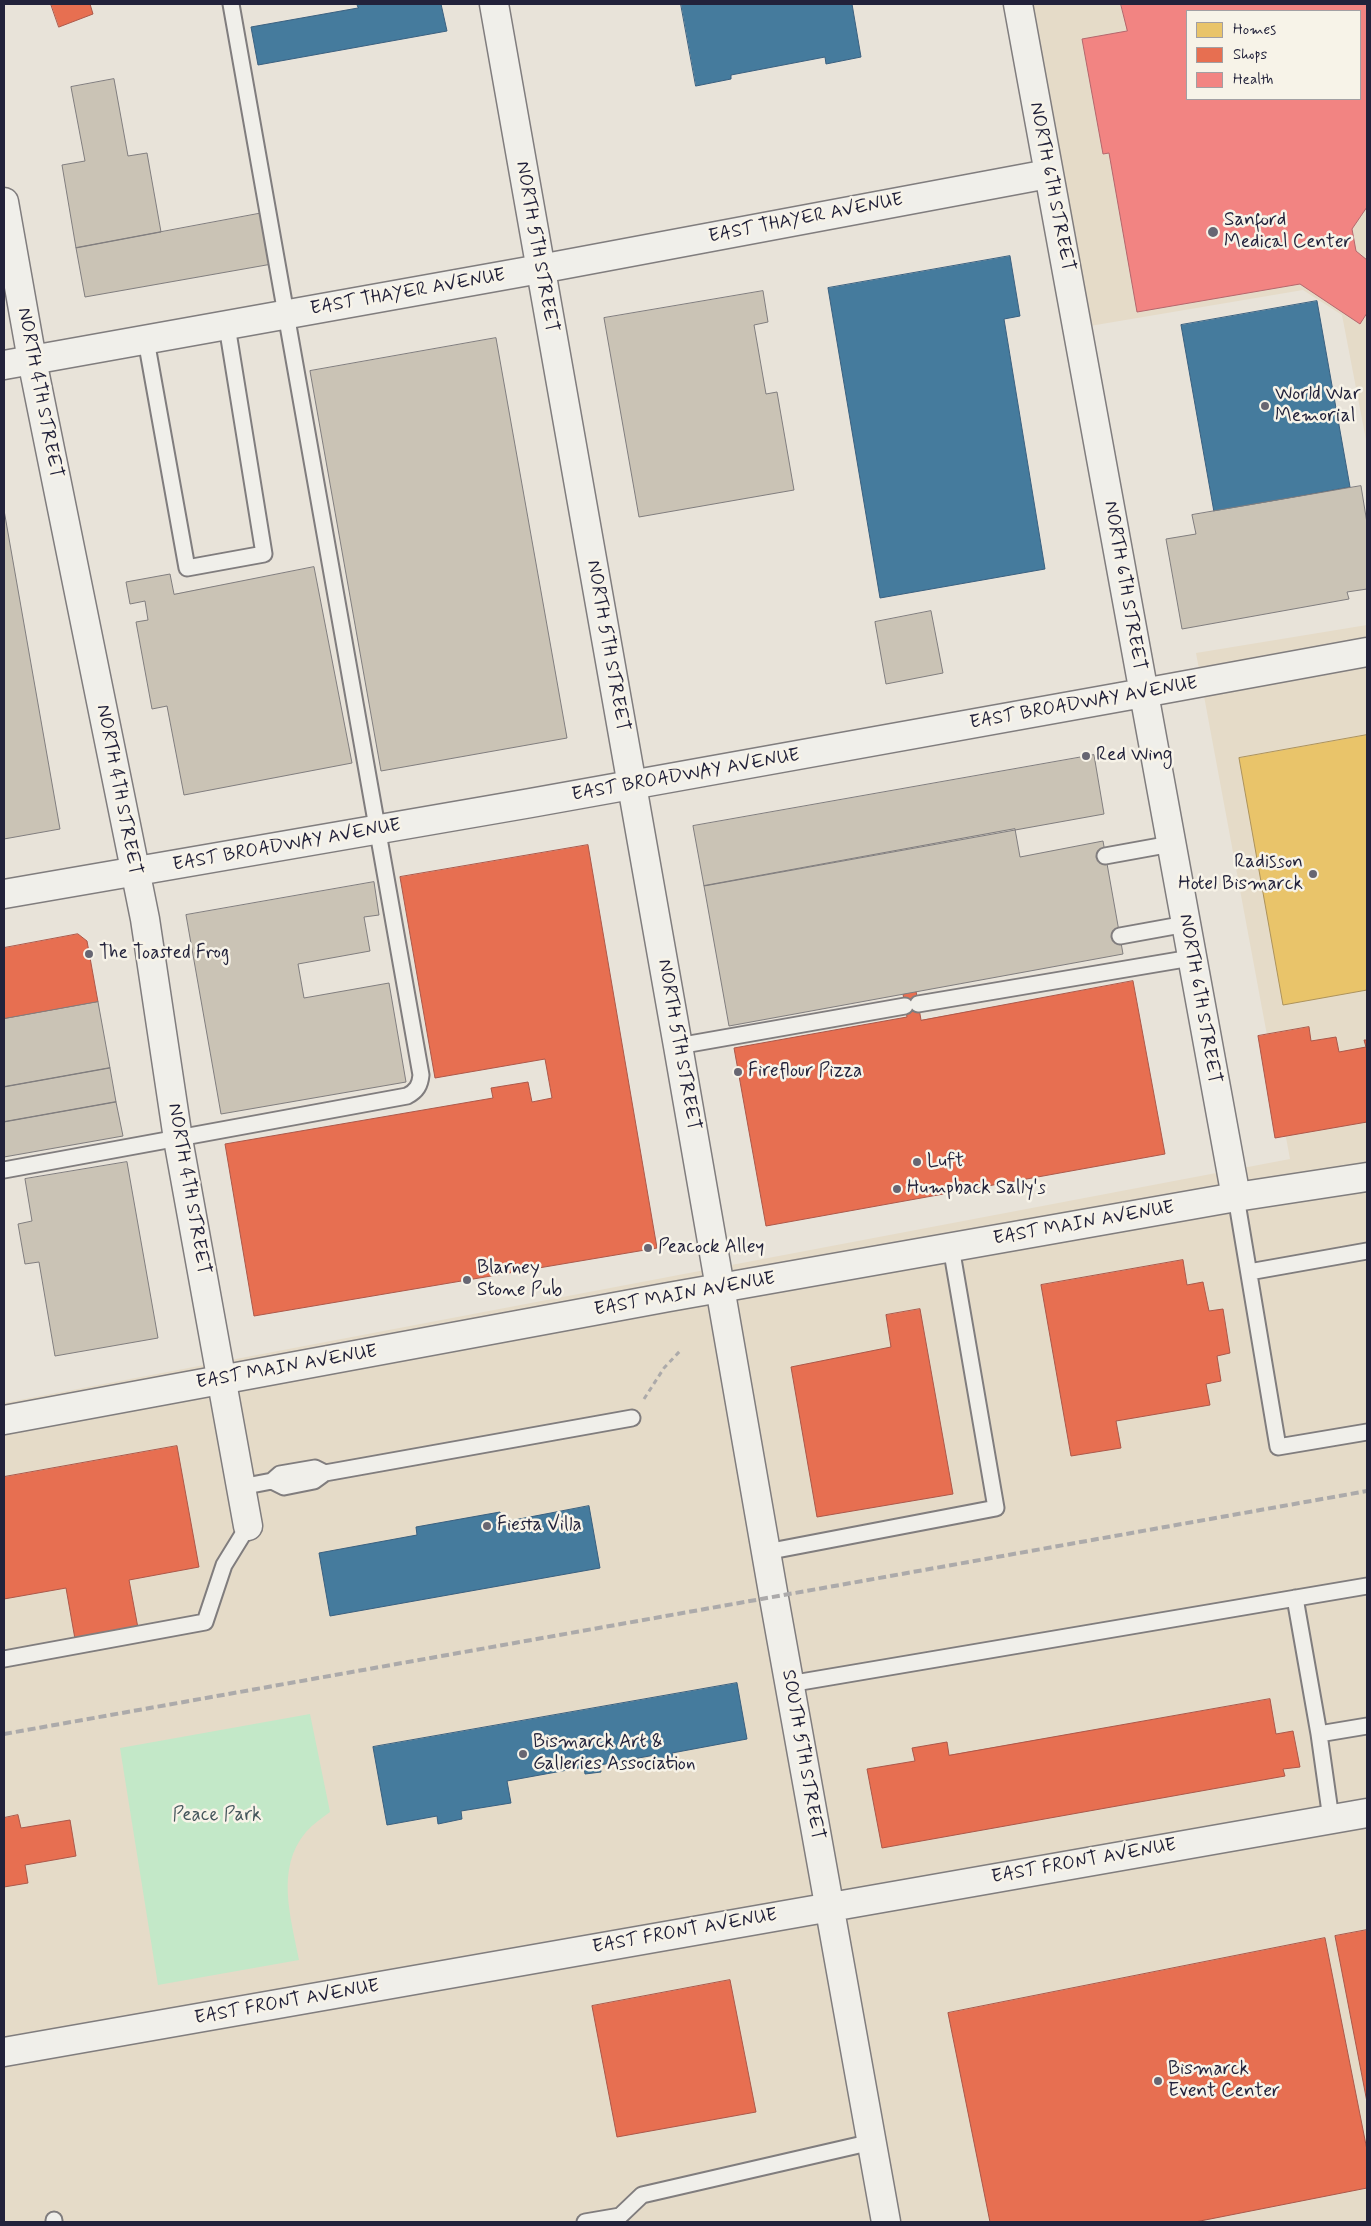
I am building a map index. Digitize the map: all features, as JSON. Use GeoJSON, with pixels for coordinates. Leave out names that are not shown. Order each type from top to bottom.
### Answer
{"type":"FeatureCollection","features":[{"type":"Feature","properties":{"kind":"street","name":"NORTH 5TH STREET"},"geometry":{"type":"LineString","coordinates":[[494,4],[720,1288]]}},
{"type":"Feature","properties":{"kind":"street","name":"NORTH 6TH STREET"},"geometry":{"type":"LineString","coordinates":[[1018,4],[1236,1197]]}},
{"type":"Feature","properties":{"kind":"street","name":"EAST THAYER AVENUE"},"geometry":{"type":"LineString","coordinates":[[4,366],[540,270],[1048,174]]}},
{"type":"Feature","properties":{"kind":"street","name":"NORTH 4TH STREET"},"geometry":{"type":"LineString","coordinates":[[4,202],[32,360],[144,919],[178,1139],[248,1526]]}},
{"type":"Feature","properties":{"kind":"street","name":"EAST BROADWAY AVENUE"},"geometry":{"type":"LineString","coordinates":[[4,894],[633,786],[1367,652]]}},
{"type":"Feature","properties":{"kind":"street","name":"EAST MAIN AVENUE"},"geometry":{"type":"LineString","coordinates":[[4,1420],[720,1288],[1236,1197],[1367,1177]]}},
{"type":"Feature","properties":{"kind":"street","name":"SOUTH 5TH STREET"},"geometry":{"type":"LineString","coordinates":[[720,1288],[886,2222]]}},
{"type":"Feature","properties":{"kind":"street","name":"EAST FRONT AVENUE"},"geometry":{"type":"LineString","coordinates":[[4,2052],[1367,1813]]}},
{"type":"Feature","properties":{"kind":"lane"},"geometry":{"type":"LineString","coordinates":[[4,1170],[407,1096],[418,1088],[420,1075],[231,4]]}},
{"type":"Feature","properties":{"kind":"lane"},"geometry":{"type":"LineString","coordinates":[[146,340],[188,568],[264,554],[227,326]]}},
{"type":"Feature","properties":{"kind":"lane"},"geometry":{"type":"LineString","coordinates":[[1106,856],[1171,844]]}},
{"type":"Feature","properties":{"kind":"lane"},"geometry":{"type":"LineString","coordinates":[[1120,936],[1186,924]]}},
{"type":"Feature","properties":{"kind":"lane"},"geometry":{"type":"LineString","coordinates":[[678,1046],[1191,958]]}},
{"type":"Feature","properties":{"kind":"lane"},"geometry":{"type":"LineString","coordinates":[[1236,1197],[1278,1447],[1367,1432]]}},
{"type":"Feature","properties":{"kind":"lane"},"geometry":{"type":"LineString","coordinates":[[766,1552],[996,1508],[951,1247]]}},
{"type":"Feature","properties":{"kind":"lane"},"geometry":{"type":"LineString","coordinates":[[1249,1272],[1367,1250]]}},
{"type":"Feature","properties":{"kind":"lane"},"geometry":{"type":"LineString","coordinates":[[241,1487],[272,1481],[280,1474],[315,1468],[325,1473],[632,1418]]}},
{"type":"Feature","properties":{"kind":"lane"},"geometry":{"type":"LineString","coordinates":[[4,1659],[205,1622],[224,1565],[248,1526]]}},
{"type":"Feature","properties":{"kind":"lane"},"geometry":{"type":"LineString","coordinates":[[789,1684],[1367,1586]]}},
{"type":"Feature","properties":{"kind":"lane"},"geometry":{"type":"LineString","coordinates":[[1295,1598],[1332,1820]]}},
{"type":"Feature","properties":{"kind":"lane"},"geometry":{"type":"LineString","coordinates":[[1319,1734],[1367,1726]]}},
{"type":"Feature","properties":{"kind":"lane"},"geometry":{"type":"LineString","coordinates":[[585,2222],[620,2216],[642,2195],[872,2142]]}},
{"type":"Feature","properties":{"kind":"path"},"geometry":{"type":"LineString","coordinates":[[632,1418],[664,1368],[680,1352]]}},
{"type":"Feature","properties":{"kind":"shaded area","name":"Sanford Medical Center"},"geometry":{"type":"Polygon","coordinates":[[[1018,4],[1367,4],[1367,445],[1342,315],[1303,290],[1078,328],[1018,4]]]}},
{"type":"Feature","properties":{"kind":"shaded area"},"geometry":{"type":"Polygon","coordinates":[[[1367,625],[1367,2222],[4,2222],[4,1403],[1290,1159],[1196,653],[1367,625]]]}},
{"type":"Feature","properties":{"kind":"green space","name":"Peace Park"},"geometry":{"type":"Polygon","coordinates":[[[310,1714],[330,1812],[306,1832],[296,1846],[291,1862],[288,1877],[288,1894],[299,1960],[158,1985],[120,1748],[310,1714]]]}},
{"type":"Feature","properties":{"kind":"building: Homes","name":"Radisson Hotel Bismarck"},"geometry":{"type":"Polygon","coordinates":[[[1367,735],[1367,990],[1283,1005],[1239,758],[1367,735]]]}},
{"type":"Feature","properties":{"kind":"building: Shops"},"geometry":{"type":"Polygon","coordinates":[[[51,4],[90,4],[93,14],[59,27],[51,4]]]}},
{"type":"Feature","properties":{"kind":"building: Shops"},"geometry":{"type":"Polygon","coordinates":[[[588,845],[657,1248],[254,1316],[225,1144],[493,1098],[491,1088],[528,1082],[532,1102],[552,1098],[545,1059],[435,1078],[400,877],[588,845]]]}},
{"type":"Feature","properties":{"kind":"building: Shops"},"geometry":{"type":"Polygon","coordinates":[[[78,934],[87,941],[98,1002],[4,1019],[4,948],[78,934]]]}},
{"type":"Feature","properties":{"kind":"building: Shops"},"geometry":{"type":"Polygon","coordinates":[[[1133,981],[1165,1154],[766,1226],[734,1048],[907,1017],[903,994],[916,991],[921,1020],[1133,981]]]}},
{"type":"Feature","properties":{"kind":"building: Shops"},"geometry":{"type":"Polygon","coordinates":[[[1309,1027],[1311,1041],[1336,1037],[1339,1052],[1366,1047],[1364,1040],[1367,1040],[1367,1122],[1275,1138],[1258,1036],[1309,1027]]]}},
{"type":"Feature","properties":{"kind":"building: Shops"},"geometry":{"type":"Polygon","coordinates":[[[1183,1260],[1187,1285],[1203,1282],[1209,1311],[1223,1309],[1230,1353],[1217,1356],[1221,1381],[1206,1384],[1210,1405],[1116,1421],[1121,1448],[1071,1456],[1041,1285],[1183,1260]]]}},
{"type":"Feature","properties":{"kind":"building: Shops"},"geometry":{"type":"Polygon","coordinates":[[[920,1309],[953,1494],[817,1517],[791,1367],[891,1347],[886,1315],[920,1309]]]}},
{"type":"Feature","properties":{"kind":"building: Shops"},"geometry":{"type":"Polygon","coordinates":[[[177,1446],[199,1567],[129,1580],[138,1628],[75,1639],[66,1588],[4,1599],[4,1477],[177,1446]]]}},
{"type":"Feature","properties":{"kind":"building: Shops"},"geometry":{"type":"Polygon","coordinates":[[[1270,1699],[1276,1734],[1293,1731],[1300,1767],[1283,1769],[1285,1776],[882,1848],[867,1769],[915,1761],[912,1748],[947,1742],[949,1755],[1270,1699]]]}},
{"type":"Feature","properties":{"kind":"building: Shops"},"geometry":{"type":"Polygon","coordinates":[[[18,1815],[21,1828],[70,1820],[76,1856],[25,1865],[28,1883],[4,1887],[4,1818],[18,1815]]]}},
{"type":"Feature","properties":{"kind":"building: Shops"},"geometry":{"type":"Polygon","coordinates":[[[1367,1930],[1367,2102],[1335,1936],[1367,1930]]]}},
{"type":"Feature","properties":{"kind":"building: Shops","name":"Bismarck Event Center"},"geometry":{"type":"Polygon","coordinates":[[[1325,1938],[1367,2150],[1367,2188],[1195,2222],[990,2222],[948,2013],[1325,1938]]]}},
{"type":"Feature","properties":{"kind":"building: Shops"},"geometry":{"type":"Polygon","coordinates":[[[730,1980],[756,2112],[617,2137],[592,2006],[730,1980]]]}},
{"type":"Feature","properties":{"kind":"building: Health","name":"Sanford Medical Center"},"geometry":{"type":"Polygon","coordinates":[[[1121,4],[1367,4],[1367,207],[1352,229],[1356,251],[1367,260],[1367,313],[1360,324],[1300,284],[1137,312],[1109,153],[1103,154],[1082,39],[1127,31],[1121,4]]]}},
{"type":"Feature","properties":{"kind":"building: Public"},"geometry":{"type":"Polygon","coordinates":[[[357,4],[441,4],[447,31],[258,65],[251,27],[358,8],[357,4]]]}},
{"type":"Feature","properties":{"kind":"building: Public"},"geometry":{"type":"Polygon","coordinates":[[[681,4],[852,4],[861,57],[826,64],[825,57],[731,75],[731,79],[696,86],[681,4]]]}},
{"type":"Feature","properties":{"kind":"building: Public"},"geometry":{"type":"Polygon","coordinates":[[[1010,256],[1020,316],[1004,319],[1045,569],[880,598],[828,288],[1010,256]]]}},
{"type":"Feature","properties":{"kind":"building: Public","name":"World War Memorial"},"geometry":{"type":"Polygon","coordinates":[[[1317,301],[1350,487],[1214,512],[1181,325],[1317,301]]]}},
{"type":"Feature","properties":{"kind":"building: Public"},"geometry":{"type":"Polygon","coordinates":[[[589,1506],[600,1568],[330,1616],[319,1553],[417,1535],[416,1527],[500,1512],[502,1522],[589,1506]]]}},
{"type":"Feature","properties":{"kind":"building: Public","name":"Bismarck Art & Galleries Association"},"geometry":{"type":"Polygon","coordinates":[[[737,1683],[747,1739],[672,1753],[674,1761],[657,1764],[655,1755],[600,1765],[601,1772],[585,1774],[584,1767],[507,1781],[511,1803],[461,1811],[462,1819],[438,1824],[437,1816],[387,1825],[373,1747],[737,1683]]]}},
{"type":"Feature","properties":{"kind":"building: Other"},"geometry":{"type":"Polygon","coordinates":[[[114,79],[128,156],[147,153],[161,232],[76,248],[62,165],[85,161],[71,87],[114,79]]]}},
{"type":"Feature","properties":{"kind":"building: Other"},"geometry":{"type":"Polygon","coordinates":[[[263,213],[272,264],[85,297],[76,248],[263,213]]]}},
{"type":"Feature","properties":{"kind":"building: Other"},"geometry":{"type":"Polygon","coordinates":[[[763,291],[768,322],[754,325],[766,394],[777,392],[794,490],[639,517],[604,318],[763,291]]]}},
{"type":"Feature","properties":{"kind":"building: Other"},"geometry":{"type":"Polygon","coordinates":[[[496,338],[567,738],[381,771],[310,371],[496,338]]]}},
{"type":"Feature","properties":{"kind":"building: Other"},"geometry":{"type":"Polygon","coordinates":[[[1361,486],[1367,523],[1367,589],[1347,592],[1349,599],[1182,629],[1166,539],[1196,534],[1192,515],[1361,486]]]}},
{"type":"Feature","properties":{"kind":"building: Other"},"geometry":{"type":"Polygon","coordinates":[[[4,510],[60,829],[4,839],[4,510]]]}},
{"type":"Feature","properties":{"kind":"building: Other"},"geometry":{"type":"Polygon","coordinates":[[[314,567],[352,763],[184,795],[167,706],[152,709],[136,622],[148,620],[145,601],[130,604],[126,582],[170,574],[174,594],[314,567]]]}},
{"type":"Feature","properties":{"kind":"building: Other"},"geometry":{"type":"Polygon","coordinates":[[[931,611],[943,673],[886,684],[875,622],[931,611]]]}},
{"type":"Feature","properties":{"kind":"building: Other"},"geometry":{"type":"Polygon","coordinates":[[[1094,755],[1104,814],[704,886],[693,826],[1094,755]]]}},
{"type":"Feature","properties":{"kind":"building: Other"},"geometry":{"type":"Polygon","coordinates":[[[1015,829],[1020,857],[1103,841],[1123,954],[729,1026],[704,886],[1015,829]]]}},
{"type":"Feature","properties":{"kind":"building: Other"},"geometry":{"type":"Polygon","coordinates":[[[374,882],[379,915],[364,917],[370,951],[298,964],[304,998],[389,983],[406,1082],[221,1114],[186,915],[374,882]]]}},
{"type":"Feature","properties":{"kind":"building: Other"},"geometry":{"type":"Polygon","coordinates":[[[98,1002],[110,1068],[4,1087],[4,1019],[98,1002]]]}},
{"type":"Feature","properties":{"kind":"building: Other"},"geometry":{"type":"Polygon","coordinates":[[[110,1068],[116,1102],[4,1122],[4,1087],[110,1068]]]}},
{"type":"Feature","properties":{"kind":"building: Other"},"geometry":{"type":"Polygon","coordinates":[[[116,1102],[123,1136],[4,1157],[4,1122],[116,1102]]]}},
{"type":"Feature","properties":{"kind":"building: Other"},"geometry":{"type":"Polygon","coordinates":[[[127,1162],[158,1338],[55,1356],[39,1262],[25,1264],[18,1224],[32,1221],[25,1179],[127,1162]]]}},
{"type":"Feature","properties":{"kind":"railway"},"geometry":{"type":"LineString","coordinates":[[4,1734],[1367,1491]]}},
{"type":"Feature","properties":{"kind":"place","name":"Sanford Medical Center"},"geometry":{"type":"Point","coordinates":[1213,232]}},
{"type":"Feature","properties":{"kind":"place","name":"World War Memorial"},"geometry":{"type":"Point","coordinates":[1265,406]}},
{"type":"Feature","properties":{"kind":"place","name":"Red Wing"},"geometry":{"type":"Point","coordinates":[1086,756]}},
{"type":"Feature","properties":{"kind":"place","name":"Radisson Hotel Bismarck"},"geometry":{"type":"Point","coordinates":[1313,874]}},
{"type":"Feature","properties":{"kind":"place","name":"The Toasted Frog"},"geometry":{"type":"Point","coordinates":[89,954]}},
{"type":"Feature","properties":{"kind":"place","name":"Fireflour Pizza"},"geometry":{"type":"Point","coordinates":[738,1072]}},
{"type":"Feature","properties":{"kind":"place","name":"Luft"},"geometry":{"type":"Point","coordinates":[917,1162]}},
{"type":"Feature","properties":{"kind":"place","name":"Humpback Sally's"},"geometry":{"type":"Point","coordinates":[897,1189]}},
{"type":"Feature","properties":{"kind":"place","name":"Peacock Alley"},"geometry":{"type":"Point","coordinates":[648,1248]}},
{"type":"Feature","properties":{"kind":"place","name":"Blarney Stone Pub"},"geometry":{"type":"Point","coordinates":[467,1280]}},
{"type":"Feature","properties":{"kind":"place","name":"Fiesta Villa"},"geometry":{"type":"Point","coordinates":[487,1526]}},
{"type":"Feature","properties":{"kind":"place","name":"Bismarck Art & Galleries Association"},"geometry":{"type":"Point","coordinates":[523,1754]}},
{"type":"Feature","properties":{"kind":"place","name":"Bismarck Event Center"},"geometry":{"type":"Point","coordinates":[1158,2081]}}]}
